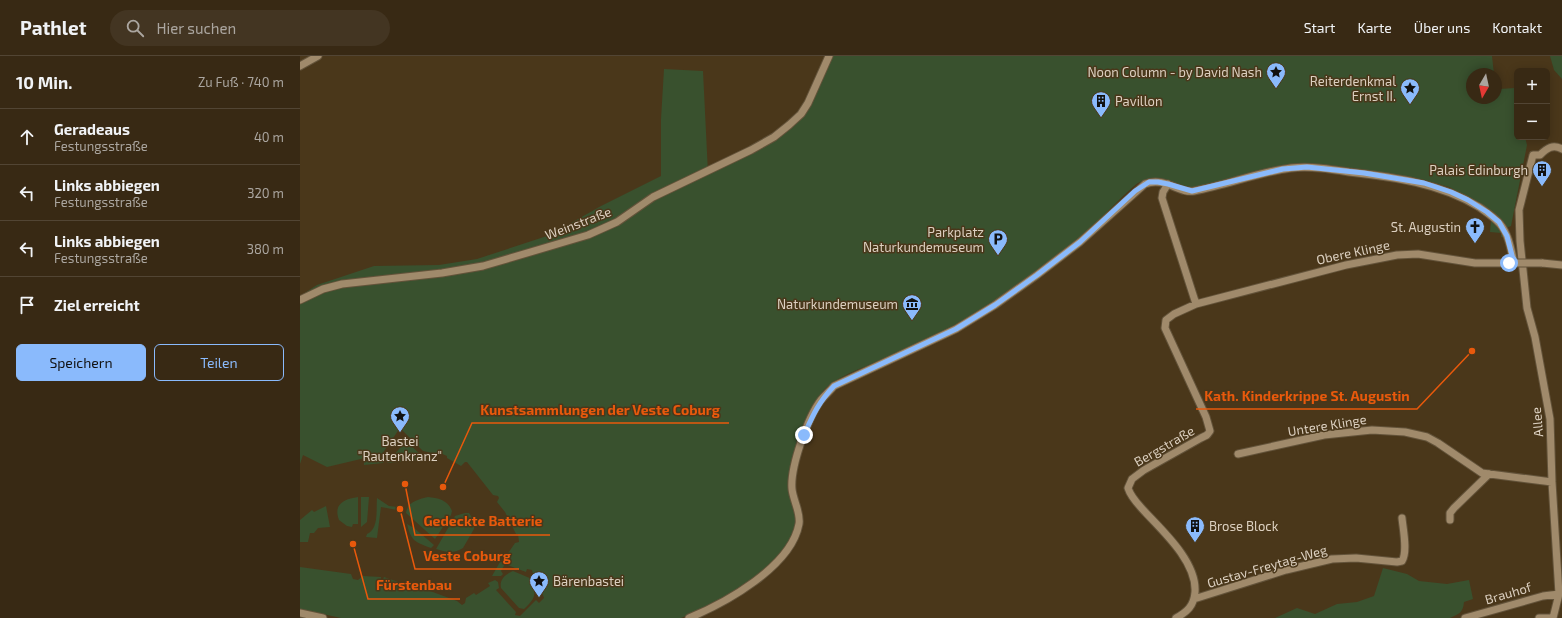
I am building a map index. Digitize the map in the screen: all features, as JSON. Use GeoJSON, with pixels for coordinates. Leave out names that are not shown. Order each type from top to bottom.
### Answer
{"type":"FeatureCollection","features":[{"type":"Feature","properties":{"kind":"street"},"geometry":{"type":"LineString","coordinates":[[300,66],[318,56]]}},
{"type":"Feature","properties":{"kind":"street","name":"Weinstraße"},"geometry":{"type":"LineString","coordinates":[[300,300],[323,288],[342,284],[442,273],[483,266],[588,235],[617,222],[653,197],[751,150],[774,137],[801,114],[808,103],[829,56]]}},
{"type":"Feature","properties":{"kind":"street","name":"Allee"},"geometry":{"type":"LineString","coordinates":[[1552,618],[1559,594],[1552,482],[1550,419],[1527,308],[1520,241],[1519,210],[1533,155],[1540,155],[1546,149],[1553,146],[1562,149]]}},
{"type":"Feature","properties":{"kind":"street"},"geometry":{"type":"LineString","coordinates":[[688,618],[709,610],[744,589],[770,569],[784,554],[793,540],[799,523],[792,490],[796,461],[804,435],[813,414],[821,400],[834,386],[964,324],[1037,275],[1080,242],[1145,184],[1153,182],[1168,184],[1192,191],[1283,169],[1307,167],[1364,173],[1424,183],[1451,192],[1468,200],[1495,219],[1507,236],[1514,263]]}},
{"type":"Feature","properties":{"kind":"street"},"geometry":{"type":"LineString","coordinates":[[1168,184],[1163,192],[1162,198],[1196,304]]}},
{"type":"Feature","properties":{"kind":"street","name":"Obere Klinge"},"geometry":{"type":"LineString","coordinates":[[1196,304],[1331,269],[1397,255],[1431,255],[1476,263],[1542,263],[1562,265]]}},
{"type":"Feature","properties":{"kind":"street","name":"Bergstraße"},"geometry":{"type":"LineString","coordinates":[[1194,598],[1194,580],[1188,566],[1168,537],[1134,499],[1128,488],[1132,479],[1144,470],[1207,435],[1210,431],[1210,426],[1206,416],[1165,328],[1166,320],[1168,318],[1196,304]]}},
{"type":"Feature","properties":{"kind":"street","name":"Untere Klinge"},"geometry":{"type":"LineString","coordinates":[[1238,454],[1324,435],[1372,430],[1405,432],[1427,438],[1460,457],[1476,470],[1489,474],[1552,482]]}},
{"type":"Feature","properties":{"kind":"street"},"geometry":{"type":"LineString","coordinates":[[1450,520],[1450,513],[1454,508],[1489,474]]}},
{"type":"Feature","properties":{"kind":"street","name":"Gustav-Freytag-Weg"},"geometry":{"type":"LineString","coordinates":[[1176,618],[1184,614],[1190,608],[1194,598],[1286,570],[1332,559],[1356,558],[1397,562],[1402,561],[1405,547],[1402,518]]}},
{"type":"Feature","properties":{"kind":"street","name":"Brauhof"},"geometry":{"type":"LineString","coordinates":[[1465,618],[1543,596],[1559,594]]}},
{"type":"Feature","properties":{"kind":"street"},"geometry":{"type":"LineString","coordinates":[[300,613],[323,618]]}},
{"type":"Feature","properties":{"kind":"street"},"geometry":{"type":"LineString","coordinates":[[1539,618],[1552,618]]}},
{"type":"Feature","properties":{"kind":"green space"},"geometry":{"type":"Polygon","coordinates":[[[832,56],[1492,56],[1493,68],[1466,68],[1466,104],[1502,104],[1502,89],[1514,88],[1514,140],[1526,140],[1527,145],[1511,226],[1506,228],[1491,212],[1478,202],[1449,187],[1425,180],[1337,166],[1300,163],[1273,168],[1196,188],[1160,179],[1146,180],[1138,183],[1064,251],[995,301],[925,341],[846,375],[827,387],[818,398],[813,408],[801,436],[789,475],[788,483],[795,512],[796,524],[795,530],[788,545],[777,559],[747,584],[712,604],[681,618],[341,618],[300,609],[300,567],[351,574],[353,579],[358,580],[363,576],[381,577],[381,579],[384,577],[407,585],[408,590],[420,590],[422,588],[457,601],[462,605],[465,603],[466,598],[474,593],[476,595],[490,586],[488,583],[495,580],[498,582],[499,588],[496,590],[516,612],[515,615],[520,616],[536,600],[539,603],[544,598],[542,592],[538,593],[532,570],[527,569],[526,572],[505,564],[501,571],[503,574],[501,576],[492,576],[500,562],[502,562],[515,543],[519,542],[518,534],[516,534],[505,512],[497,502],[499,498],[498,496],[493,495],[467,462],[461,466],[447,458],[447,456],[438,452],[437,454],[423,451],[400,428],[382,454],[327,467],[303,455],[300,464],[300,296],[317,285],[374,266],[439,265],[477,259],[550,235],[601,206],[661,176],[661,119],[664,69],[703,71],[708,173],[792,127],[832,56]]]}},
{"type":"Feature","properties":{"kind":"green space"},"geometry":{"type":"Polygon","coordinates":[[[1550,56],[1562,56],[1562,79],[1554,70],[1550,56]]]}},
{"type":"Feature","properties":{"kind":"green space"},"geometry":{"type":"Polygon","coordinates":[[[1491,221],[1505,237],[1501,237],[1501,233],[1490,232],[1491,221]]]}},
{"type":"Feature","properties":{"kind":"green space"},"geometry":{"type":"Polygon","coordinates":[[[406,441],[421,455],[420,460],[387,463],[406,441]]]}},
{"type":"Feature","properties":{"kind":"green space"},"geometry":{"type":"Polygon","coordinates":[[[387,458],[383,463],[364,465],[364,462],[387,458]]]}},
{"type":"Feature","properties":{"kind":"green space"},"geometry":{"type":"Polygon","coordinates":[[[358,497],[358,524],[353,524],[352,527],[347,526],[339,520],[337,510],[344,501],[358,497]]]}},
{"type":"Feature","properties":{"kind":"green space"},"geometry":{"type":"Polygon","coordinates":[[[361,497],[369,497],[367,522],[361,527],[361,497]]]}},
{"type":"Feature","properties":{"kind":"green space"},"geometry":{"type":"Polygon","coordinates":[[[428,497],[445,502],[452,511],[451,515],[435,539],[406,513],[411,504],[417,500],[428,497]]]}},
{"type":"Feature","properties":{"kind":"green space"},"geometry":{"type":"Polygon","coordinates":[[[377,498],[389,506],[398,507],[397,510],[381,507],[377,538],[366,537],[367,534],[371,532],[375,524],[377,498]]]}},
{"type":"Feature","properties":{"kind":"green space"},"geometry":{"type":"Polygon","coordinates":[[[326,506],[330,527],[318,528],[314,533],[310,533],[308,542],[300,542],[300,520],[312,510],[314,512],[326,506]]]}},
{"type":"Feature","properties":{"kind":"green space"},"geometry":{"type":"Polygon","coordinates":[[[469,513],[475,522],[474,529],[463,548],[450,552],[436,549],[455,516],[469,513]]]}},
{"type":"Feature","properties":{"kind":"green space"},"geometry":{"type":"Polygon","coordinates":[[[407,524],[434,545],[431,548],[414,540],[410,534],[407,524]]]}},
{"type":"Feature","properties":{"kind":"green space"},"geometry":{"type":"Polygon","coordinates":[[[1383,568],[1407,574],[1419,581],[1447,584],[1469,580],[1473,599],[1464,602],[1463,609],[1460,613],[1450,618],[1275,618],[1297,608],[1315,614],[1337,604],[1357,602],[1374,596],[1383,568]]]}},
{"type":"Feature","properties":{"kind":"green space"},"geometry":{"type":"Polygon","coordinates":[[[513,571],[532,579],[533,585],[531,588],[534,588],[534,597],[524,609],[519,608],[501,588],[502,579],[513,571]]]}},
{"type":"Feature","properties":{"kind":"place","name":"Noon Column - by David Nash"},"geometry":{"type":"Point","coordinates":[1276,89]}},
{"type":"Feature","properties":{"kind":"place","name":"Reiterdenkmal Ernst II."},"geometry":{"type":"Point","coordinates":[1410,105]}},
{"type":"Feature","properties":{"kind":"place","name":"Pavillon"},"geometry":{"type":"Point","coordinates":[1101,118]}},
{"type":"Feature","properties":{"kind":"place","name":"Palais Edinburgh"},"geometry":{"type":"Point","coordinates":[1542,187]}},
{"type":"Feature","properties":{"kind":"place","name":"St. Augustin"},"geometry":{"type":"Point","coordinates":[1475,244]}},
{"type":"Feature","properties":{"kind":"place","name":"Parkplatz Naturkundemuseum"},"geometry":{"type":"Point","coordinates":[998,256]}},
{"type":"Feature","properties":{"kind":"place","name":"Naturkundemuseum"},"geometry":{"type":"Point","coordinates":[912,321]}},
{"type":"Feature","properties":{"kind":"place","name":"Kath. Kinderkrippe St. Augustin"},"geometry":{"type":"Point","coordinates":[1472,351]}},
{"type":"Feature","properties":{"kind":"place","name":"Bastei \"Rautenkranz\""},"geometry":{"type":"Point","coordinates":[400,433]}},
{"type":"Feature","properties":{"kind":"place","name":"Gedeckte Batterie"},"geometry":{"type":"Point","coordinates":[405,484]}},
{"type":"Feature","properties":{"kind":"place","name":"Kunstsammlungen der Veste Coburg"},"geometry":{"type":"Point","coordinates":[443,487]}},
{"type":"Feature","properties":{"kind":"place","name":"Veste Coburg"},"geometry":{"type":"Point","coordinates":[400,509]}},
{"type":"Feature","properties":{"kind":"place","name":"Brose Block"},"geometry":{"type":"Point","coordinates":[1195,543]}},
{"type":"Feature","properties":{"kind":"place","name":"Fürstenbau"},"geometry":{"type":"Point","coordinates":[353,544]}},
{"type":"Feature","properties":{"kind":"place","name":"Bärenbastei"},"geometry":{"type":"Point","coordinates":[539,598]}},
{"type":"Feature","properties":{"kind":"route"},"geometry":{"type":"LineString","coordinates":[[804,435],[821,400],[834,386],[956,329],[995,305],[1080,242],[1135,191],[1149,182],[1168,184],[1192,191],[1283,169],[1307,167],[1364,173],[1424,183],[1451,192],[1468,200],[1487,212],[1499,222],[1507,236],[1514,263],[1509,263]]}}]}
